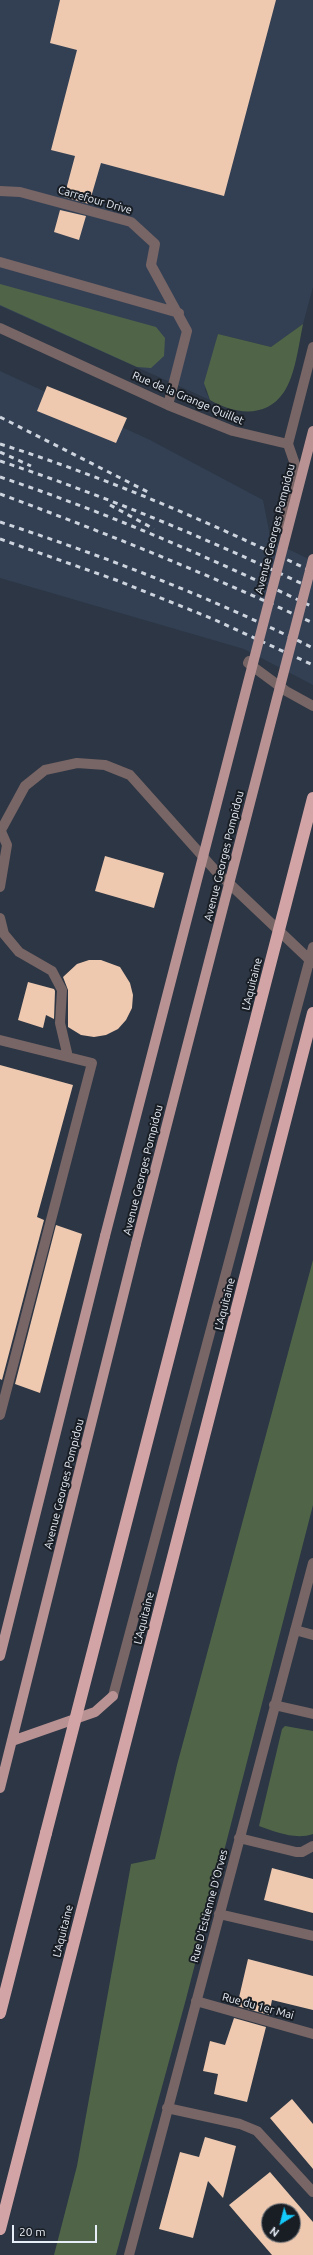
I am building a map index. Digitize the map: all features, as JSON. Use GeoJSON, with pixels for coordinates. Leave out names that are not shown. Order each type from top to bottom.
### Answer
{"type":"FeatureCollection","features":[{"type":"Feature","properties":{"kind":"highway","name":"L'Aquitaine"},"geometry":{"type":"LineString","coordinates":[[0,2012],[313,798]]}},
{"type":"Feature","properties":{"kind":"highway","name":"L'Aquitaine"},"geometry":{"type":"LineString","coordinates":[[0,2229],[313,1013]]}},
{"type":"Feature","properties":{"kind":"main road","name":"Avenue Georges Pompidou"},"geometry":{"type":"LineString","coordinates":[[0,1656],[105,1236],[313,431]]}},
{"type":"Feature","properties":{"kind":"main road","name":"Avenue Georges Pompidou"},"geometry":{"type":"LineString","coordinates":[[0,1788],[136,1244],[313,558]]}},
{"type":"Feature","properties":{"kind":"main road"},"geometry":{"type":"LineString","coordinates":[[12,1741],[95,1712],[112,1696]]}},
{"type":"Feature","properties":{"kind":"street","name":"Carrefour Drive"},"geometry":{"type":"LineString","coordinates":[[0,191],[20,192],[131,222],[155,244],[151,265],[179,313]]}},
{"type":"Feature","properties":{"kind":"street"},"geometry":{"type":"LineString","coordinates":[[0,262],[179,313],[187,332],[168,405]]}},
{"type":"Feature","properties":{"kind":"street","name":"Rue de la Grange Quillet"},"geometry":{"type":"LineString","coordinates":[[0,328],[168,405],[233,431],[288,444]]}},
{"type":"Feature","properties":{"kind":"street"},"geometry":{"type":"LineString","coordinates":[[283,530],[297,470],[288,444],[313,347]]}},
{"type":"Feature","properties":{"kind":"street"},"geometry":{"type":"LineString","coordinates":[[254,641],[248,662],[286,691],[313,706]]}},
{"type":"Feature","properties":{"kind":"street"},"geometry":{"type":"LineString","coordinates":[[0,887],[7,845],[0,829],[25,786],[45,770],[77,763],[105,765],[130,775],[214,869],[311,962]]}},
{"type":"Feature","properties":{"kind":"street"},"geometry":{"type":"LineString","coordinates":[[0,918],[4,934],[19,952],[52,971],[62,990],[60,1023],[68,1057]]}},
{"type":"Feature","properties":{"kind":"street"},"geometry":{"type":"LineString","coordinates":[[112,1696],[311,962],[313,947]]}},
{"type":"Feature","properties":{"kind":"street"},"geometry":{"type":"LineString","coordinates":[[0,1040],[92,1063],[4,1386],[0,1415]]}},
{"type":"Feature","properties":{"kind":"street","name":"Rue D'Estienne D'Orves"},"geometry":{"type":"LineString","coordinates":[[129,2255],[274,1705],[313,1563]]}},
{"type":"Feature","properties":{"kind":"street"},"geometry":{"type":"LineString","coordinates":[[295,1630],[313,1634]]}},
{"type":"Feature","properties":{"kind":"street"},"geometry":{"type":"LineString","coordinates":[[274,1705],[313,1714]]}},
{"type":"Feature","properties":{"kind":"street"},"geometry":{"type":"LineString","coordinates":[[239,1838],[296,1852],[302,1852],[313,1846]]}},
{"type":"Feature","properties":{"kind":"street"},"geometry":{"type":"LineString","coordinates":[[219,1914],[313,1936]]}},
{"type":"Feature","properties":{"kind":"street","name":"Rue du 1er Mai"},"geometry":{"type":"LineString","coordinates":[[196,2001],[313,2034]]}},
{"type":"Feature","properties":{"kind":"street"},"geometry":{"type":"LineString","coordinates":[[167,2108],[240,2124],[257,2132],[313,2192]]}},
{"type":"Feature","properties":{"kind":"shaded area"},"geometry":{"type":"Polygon","coordinates":[[[0,0],[313,0],[313,287],[303,324],[271,347],[218,334],[205,390],[210,400],[0,306],[0,0]]]}},
{"type":"Feature","properties":{"kind":"shaded area"},"geometry":{"type":"Polygon","coordinates":[[[0,371],[150,440],[263,500],[271,541],[313,561],[313,685],[244,649],[0,578],[0,371]]]}},
{"type":"Feature","properties":{"kind":"green space"},"geometry":{"type":"Polygon","coordinates":[[[0,284],[156,327],[165,338],[164,356],[151,368],[137,367],[0,305],[0,284]]]}},
{"type":"Feature","properties":{"kind":"green space"},"geometry":{"type":"Polygon","coordinates":[[[303,324],[291,377],[284,392],[277,401],[268,407],[259,410],[239,411],[219,405],[210,400],[204,383],[218,334],[271,347],[303,324]]]}},
{"type":"Feature","properties":{"kind":"green space"},"geometry":{"type":"Polygon","coordinates":[[[313,1260],[313,1505],[186,1999],[116,2255],[54,2255],[77,2166],[131,1864],[155,1859],[177,1765],[313,1260]]]}},
{"type":"Feature","properties":{"kind":"green space"},"geometry":{"type":"Polygon","coordinates":[[[285,1726],[313,1731],[313,1834],[306,1836],[292,1836],[259,1826],[282,1729],[285,1726]]]}},
{"type":"Feature","properties":{"kind":"building"},"geometry":{"type":"Polygon","coordinates":[[[60,0],[276,0],[224,196],[101,163],[89,204],[64,197],[75,156],[51,150],[77,50],[50,43],[60,0]]]}},
{"type":"Feature","properties":{"kind":"building"},"geometry":{"type":"Polygon","coordinates":[[[60,210],[86,216],[79,240],[54,232],[60,210]]]}},
{"type":"Feature","properties":{"kind":"building"},"geometry":{"type":"Polygon","coordinates":[[[47,386],[127,418],[116,443],[37,411],[47,386]]]}},
{"type":"Feature","properties":{"kind":"building"},"geometry":{"type":"Polygon","coordinates":[[[105,856],[164,873],[154,908],[95,891],[105,856]]]}},
{"type":"Feature","properties":{"kind":"building"},"geometry":{"type":"Polygon","coordinates":[[[89,960],[101,960],[120,967],[130,983],[133,995],[132,1008],[126,1020],[118,1029],[106,1035],[94,1037],[81,1035],[68,1027],[68,990],[63,977],[77,964],[89,960]]]}},
{"type":"Feature","properties":{"kind":"building"},"geometry":{"type":"Polygon","coordinates":[[[28,982],[54,989],[55,991],[54,1019],[46,1015],[43,1028],[18,1020],[28,982]]]}},
{"type":"Feature","properties":{"kind":"building"},"geometry":{"type":"Polygon","coordinates":[[[0,1065],[73,1085],[37,1217],[44,1220],[2,1380],[0,1379],[0,1065]]]}},
{"type":"Feature","properties":{"kind":"building"},"geometry":{"type":"Polygon","coordinates":[[[56,1225],[82,1234],[40,1393],[15,1384],[56,1225]]]}},
{"type":"Feature","properties":{"kind":"building"},"geometry":{"type":"Polygon","coordinates":[[[272,1868],[313,1879],[313,1913],[264,1900],[272,1868]]]}},
{"type":"Feature","properties":{"kind":"building"},"geometry":{"type":"Polygon","coordinates":[[[248,1959],[313,1976],[313,2010],[272,2000],[269,2015],[237,2006],[248,1959]]]}},
{"type":"Feature","properties":{"kind":"building"},"geometry":{"type":"Polygon","coordinates":[[[234,2018],[266,2027],[247,2102],[214,2094],[218,2074],[203,2071],[210,2041],[225,2045],[234,2018]]]}},
{"type":"Feature","properties":{"kind":"building"},"geometry":{"type":"Polygon","coordinates":[[[292,2099],[313,2124],[313,2169],[270,2118],[292,2099]]]}},
{"type":"Feature","properties":{"kind":"building"},"geometry":{"type":"Polygon","coordinates":[[[205,2137],[236,2146],[223,2198],[208,2181],[193,2238],[159,2229],[180,2152],[199,2157],[205,2137]]]}},
{"type":"Feature","properties":{"kind":"building"},"geometry":{"type":"Polygon","coordinates":[[[270,2172],[297,2203],[261,2203],[261,2242],[229,2205],[270,2172]]]}},
{"type":"Feature","properties":{"kind":"building"},"geometry":{"type":"Polygon","coordinates":[[[301,2208],[313,2222],[313,2255],[272,2255],[262,2243],[301,2243],[301,2208]]]}},
{"type":"Feature","properties":{"kind":"railway"},"geometry":{"type":"LineString","coordinates":[[0,417],[150,493]]}},
{"type":"Feature","properties":{"kind":"railway"},"geometry":{"type":"LineString","coordinates":[[0,444],[80,471],[159,502],[313,572]]}},
{"type":"Feature","properties":{"kind":"railway"},"geometry":{"type":"LineString","coordinates":[[0,452],[31,466]]}},
{"type":"Feature","properties":{"kind":"railway"},"geometry":{"type":"LineString","coordinates":[[0,461],[120,504],[198,536],[313,589]]}},
{"type":"Feature","properties":{"kind":"railway"},"geometry":{"type":"LineString","coordinates":[[0,477],[120,521],[159,537],[313,607]]}},
{"type":"Feature","properties":{"kind":"railway"},"geometry":{"type":"LineString","coordinates":[[0,494],[158,555],[313,623]]}},
{"type":"Feature","properties":{"kind":"railway"},"geometry":{"type":"LineString","coordinates":[[110,505],[154,529]]}},
{"type":"Feature","properties":{"kind":"railway"},"geometry":{"type":"LineString","coordinates":[[0,522],[80,549],[159,579],[237,612],[313,648]]}},
{"type":"Feature","properties":{"kind":"railway"},"geometry":{"type":"LineString","coordinates":[[0,539],[116,580],[213,619],[313,665]]}}]}
